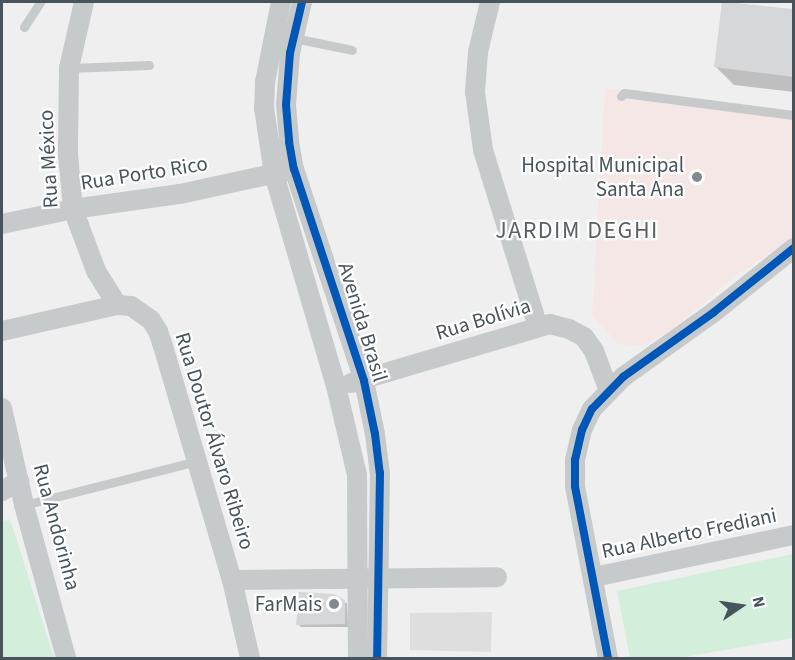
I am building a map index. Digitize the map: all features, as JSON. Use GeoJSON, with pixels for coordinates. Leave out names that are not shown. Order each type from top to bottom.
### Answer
{"type":"FeatureCollection","features":[{"type":"Feature","properties":{"kind":"street","name":"Rua México"},"geometry":{"type":"LineString","coordinates":[[84,2],[69,68],[68,154],[73,209],[96,271],[117,305]]}},
{"type":"Feature","properties":{"kind":"street","name":"Avenida Brasil"},"geometry":{"type":"LineString","coordinates":[[281,2],[265,82],[264,108],[274,174],[336,386],[357,475],[358,658]]}},
{"type":"Feature","properties":{"kind":"street","name":"Avenida Brasil"},"geometry":{"type":"LineString","coordinates":[[302,2],[294,38],[286,105],[294,169],[364,381],[380,473],[377,658]]}},
{"type":"Feature","properties":{"kind":"street"},"geometry":{"type":"LineString","coordinates":[[490,2],[478,52],[475,93],[483,150],[538,327]]}},
{"type":"Feature","properties":{"kind":"street","name":"Rua Porto Rico"},"geometry":{"type":"LineString","coordinates":[[2,224],[73,209],[180,194],[294,169]]}},
{"type":"Feature","properties":{"kind":"street"},"geometry":{"type":"LineString","coordinates":[[608,658],[575,486],[575,460],[582,430],[592,409],[623,376],[714,312],[794,248]]}},
{"type":"Feature","properties":{"kind":"street"},"geometry":{"type":"LineString","coordinates":[[2,331],[117,305]]}},
{"type":"Feature","properties":{"kind":"street","name":"Rua Doutor Álvaro Ribeiro"},"geometry":{"type":"LineString","coordinates":[[117,305],[131,306],[143,314],[158,331],[232,580],[250,658]]}},
{"type":"Feature","properties":{"kind":"street","name":"Rua Bolívia"},"geometry":{"type":"LineString","coordinates":[[336,386],[364,381],[550,324],[569,329],[584,337],[594,351],[609,391]]}},
{"type":"Feature","properties":{"kind":"street","name":"Rua Andorinha"},"geometry":{"type":"LineString","coordinates":[[2,408],[24,505],[66,658]]}},
{"type":"Feature","properties":{"kind":"street"},"geometry":{"type":"LineString","coordinates":[[2,491],[19,481]]}},
{"type":"Feature","properties":{"kind":"street","name":"Rua Alberto Frediani"},"geometry":{"type":"LineString","coordinates":[[594,577],[794,535]]}},
{"type":"Feature","properties":{"kind":"street"},"geometry":{"type":"LineString","coordinates":[[232,580],[497,577]]}},
{"type":"Feature","properties":{"kind":"lane"},"geometry":{"type":"LineString","coordinates":[[24,27],[40,2]]}},
{"type":"Feature","properties":{"kind":"lane"},"geometry":{"type":"LineString","coordinates":[[294,38],[352,50]]}},
{"type":"Feature","properties":{"kind":"lane"},"geometry":{"type":"LineString","coordinates":[[69,68],[149,65]]}},
{"type":"Feature","properties":{"kind":"lane"},"geometry":{"type":"LineString","coordinates":[[621,96],[624,93],[794,115]]}},
{"type":"Feature","properties":{"kind":"lane"},"geometry":{"type":"LineString","coordinates":[[24,505],[196,461]]}},
{"type":"Feature","properties":{"kind":"shaded area","name":"Hospital Municipal Santa Ana"},"geometry":{"type":"Polygon","coordinates":[[[605,88],[793,116],[793,238],[734,277],[674,328],[642,346],[618,344],[592,315],[605,88]]]}},
{"type":"Feature","properties":{"kind":"shaded area"},"geometry":{"type":"Polygon","coordinates":[[[492,612],[491,652],[410,650],[410,613],[492,612]]]}},
{"type":"Feature","properties":{"kind":"green space"},"geometry":{"type":"Polygon","coordinates":[[[10,520],[54,658],[2,658],[2,521],[10,520]]]}},
{"type":"Feature","properties":{"kind":"green space"},"geometry":{"type":"Polygon","coordinates":[[[793,554],[793,638],[679,658],[630,658],[617,591],[793,554]]]}},
{"type":"Feature","properties":{"kind":"building"},"geometry":{"type":"Polygon","coordinates":[[[722,2],[794,9],[794,77],[714,67],[722,2]]]}},
{"type":"Feature","properties":{"kind":"building"},"geometry":{"type":"Polygon","coordinates":[[[299,592],[334,594],[345,600],[345,624],[296,625],[299,592]]]}},
{"type":"Feature","properties":{"kind":"cycle path"},"geometry":{"type":"LineString","coordinates":[[302,2],[290,53],[286,105],[289,142],[294,169],[364,381],[375,434],[380,473],[377,658]]}},
{"type":"Feature","properties":{"kind":"cycle path"},"geometry":{"type":"LineString","coordinates":[[608,658],[575,486],[575,460],[582,430],[592,409],[623,377],[714,312],[794,248]]}},
{"type":"Feature","properties":{"kind":"place","name":"Hospital Municipal Santa Ana"},"geometry":{"type":"Point","coordinates":[697,177]}},
{"type":"Feature","properties":{"kind":"place","name":"FarMais"},"geometry":{"type":"Point","coordinates":[334,604]}},
{"type":"Feature","properties":{"kind":"district","name":"JARDIM DEGHI"},"geometry":{"type":"Point","coordinates":[577,231]}}]}
